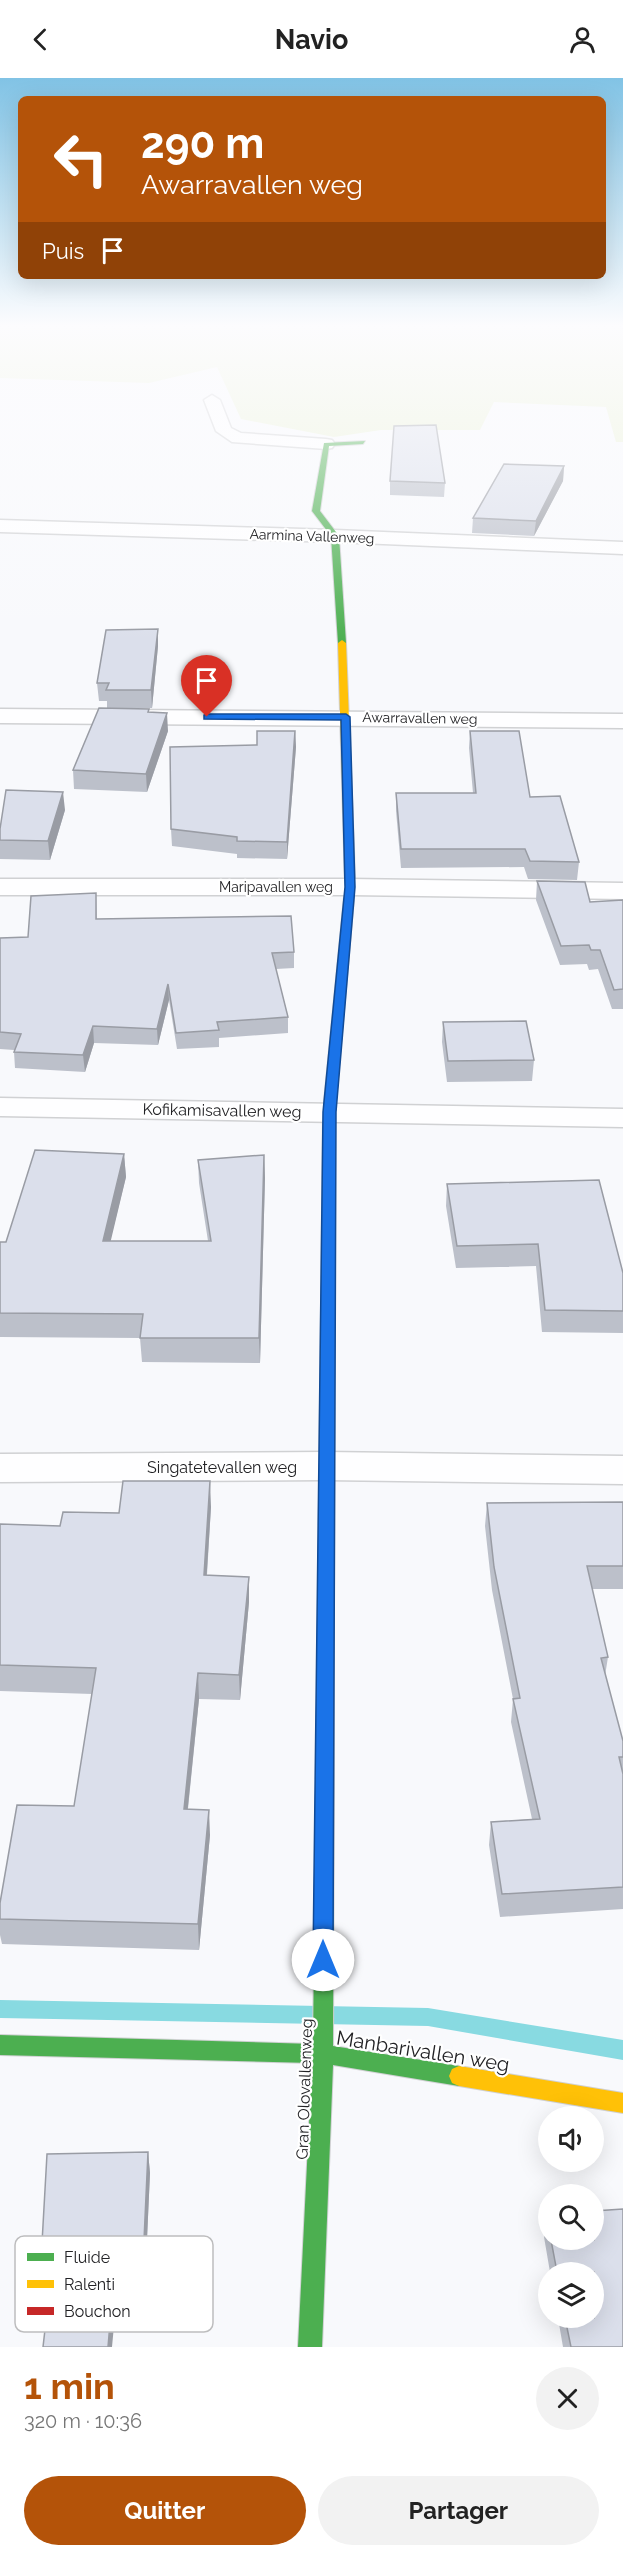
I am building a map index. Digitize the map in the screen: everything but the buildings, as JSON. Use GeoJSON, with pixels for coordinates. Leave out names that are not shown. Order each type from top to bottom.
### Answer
{"type":"FeatureCollection","features":[{"type":"Feature","properties":{"kind":"street"},"geometry":{"type":"LineString","coordinates":[[223,429],[238,438],[326,444],[363,442]]}},
{"type":"Feature","properties":{"kind":"street"},"geometry":{"type":"LineString","coordinates":[[326,444],[316,511],[335,536]]}},
{"type":"Feature","properties":{"kind":"street","name":"Aarmina Vallenweg"},"geometry":{"type":"LineString","coordinates":[[0,526],[335,536],[623,548]]}},
{"type":"Feature","properties":{"kind":"street","name":"Gran Olovallenweg"},"geometry":{"type":"LineString","coordinates":[[310,2347],[323,2054],[329,1112],[350,887],[346,717],[335,536]]}},
{"type":"Feature","properties":{"kind":"street","name":"Awarravallen weg"},"geometry":{"type":"LineString","coordinates":[[0,716],[623,721]]}},
{"type":"Feature","properties":{"kind":"street","name":"Maripavallen weg"},"geometry":{"type":"LineString","coordinates":[[0,887],[350,887],[623,891]]}},
{"type":"Feature","properties":{"kind":"street","name":"Kofikamisavallen weg"},"geometry":{"type":"LineString","coordinates":[[0,1107],[623,1118]]}},
{"type":"Feature","properties":{"kind":"street","name":"Singatetevallen weg"},"geometry":{"type":"LineString","coordinates":[[0,1468],[326,1466],[623,1470]]}},
{"type":"Feature","properties":{"kind":"street","name":"Manbarivallen weg"},"geometry":{"type":"LineString","coordinates":[[0,2045],[323,2054],[623,2103]]}},
{"type":"Feature","properties":{"kind":"green space"},"geometry":{"type":"Polygon","coordinates":[[[292,429],[481,429],[381,430],[334,437],[292,429]]]}},
{"type":"Feature","properties":{"kind":"green space"},"geometry":{"type":"Polygon","coordinates":[[[612,429],[623,429],[623,442],[616,442],[612,429]]]}},
{"type":"Feature","properties":{"kind":"waterway"},"geometry":{"type":"LineString","coordinates":[[0,2009],[428,2017],[623,2050]]}},
{"type":"Feature","properties":{"kind":"traffic: fast"},"geometry":{"type":"LineString","coordinates":[[342,643],[335,536],[316,511],[326,444],[363,442]]}},
{"type":"Feature","properties":{"kind":"traffic: fast"},"geometry":{"type":"LineString","coordinates":[[326,1597],[329,1112],[350,887],[349,849]]}},
{"type":"Feature","properties":{"kind":"traffic: fast"},"geometry":{"type":"LineString","coordinates":[[310,2347],[323,2054],[325,1783]]}},
{"type":"Feature","properties":{"kind":"traffic: fast"},"geometry":{"type":"LineString","coordinates":[[0,2045],[323,2054],[459,2076]]}},
{"type":"Feature","properties":{"kind":"traffic: slow"},"geometry":{"type":"LineString","coordinates":[[342,643],[349,849]]}},
{"type":"Feature","properties":{"kind":"traffic: slow"},"geometry":{"type":"LineString","coordinates":[[459,2076],[623,2103]]}},
{"type":"Feature","properties":{"kind":"traffic: jam"},"geometry":{"type":"LineString","coordinates":[[325,1783],[326,1597]]}},
{"type":"Feature","properties":{"kind":"route"},"geometry":{"type":"LineString","coordinates":[[207,717],[346,717],[350,887],[329,1112],[323,1960]]}}]}
